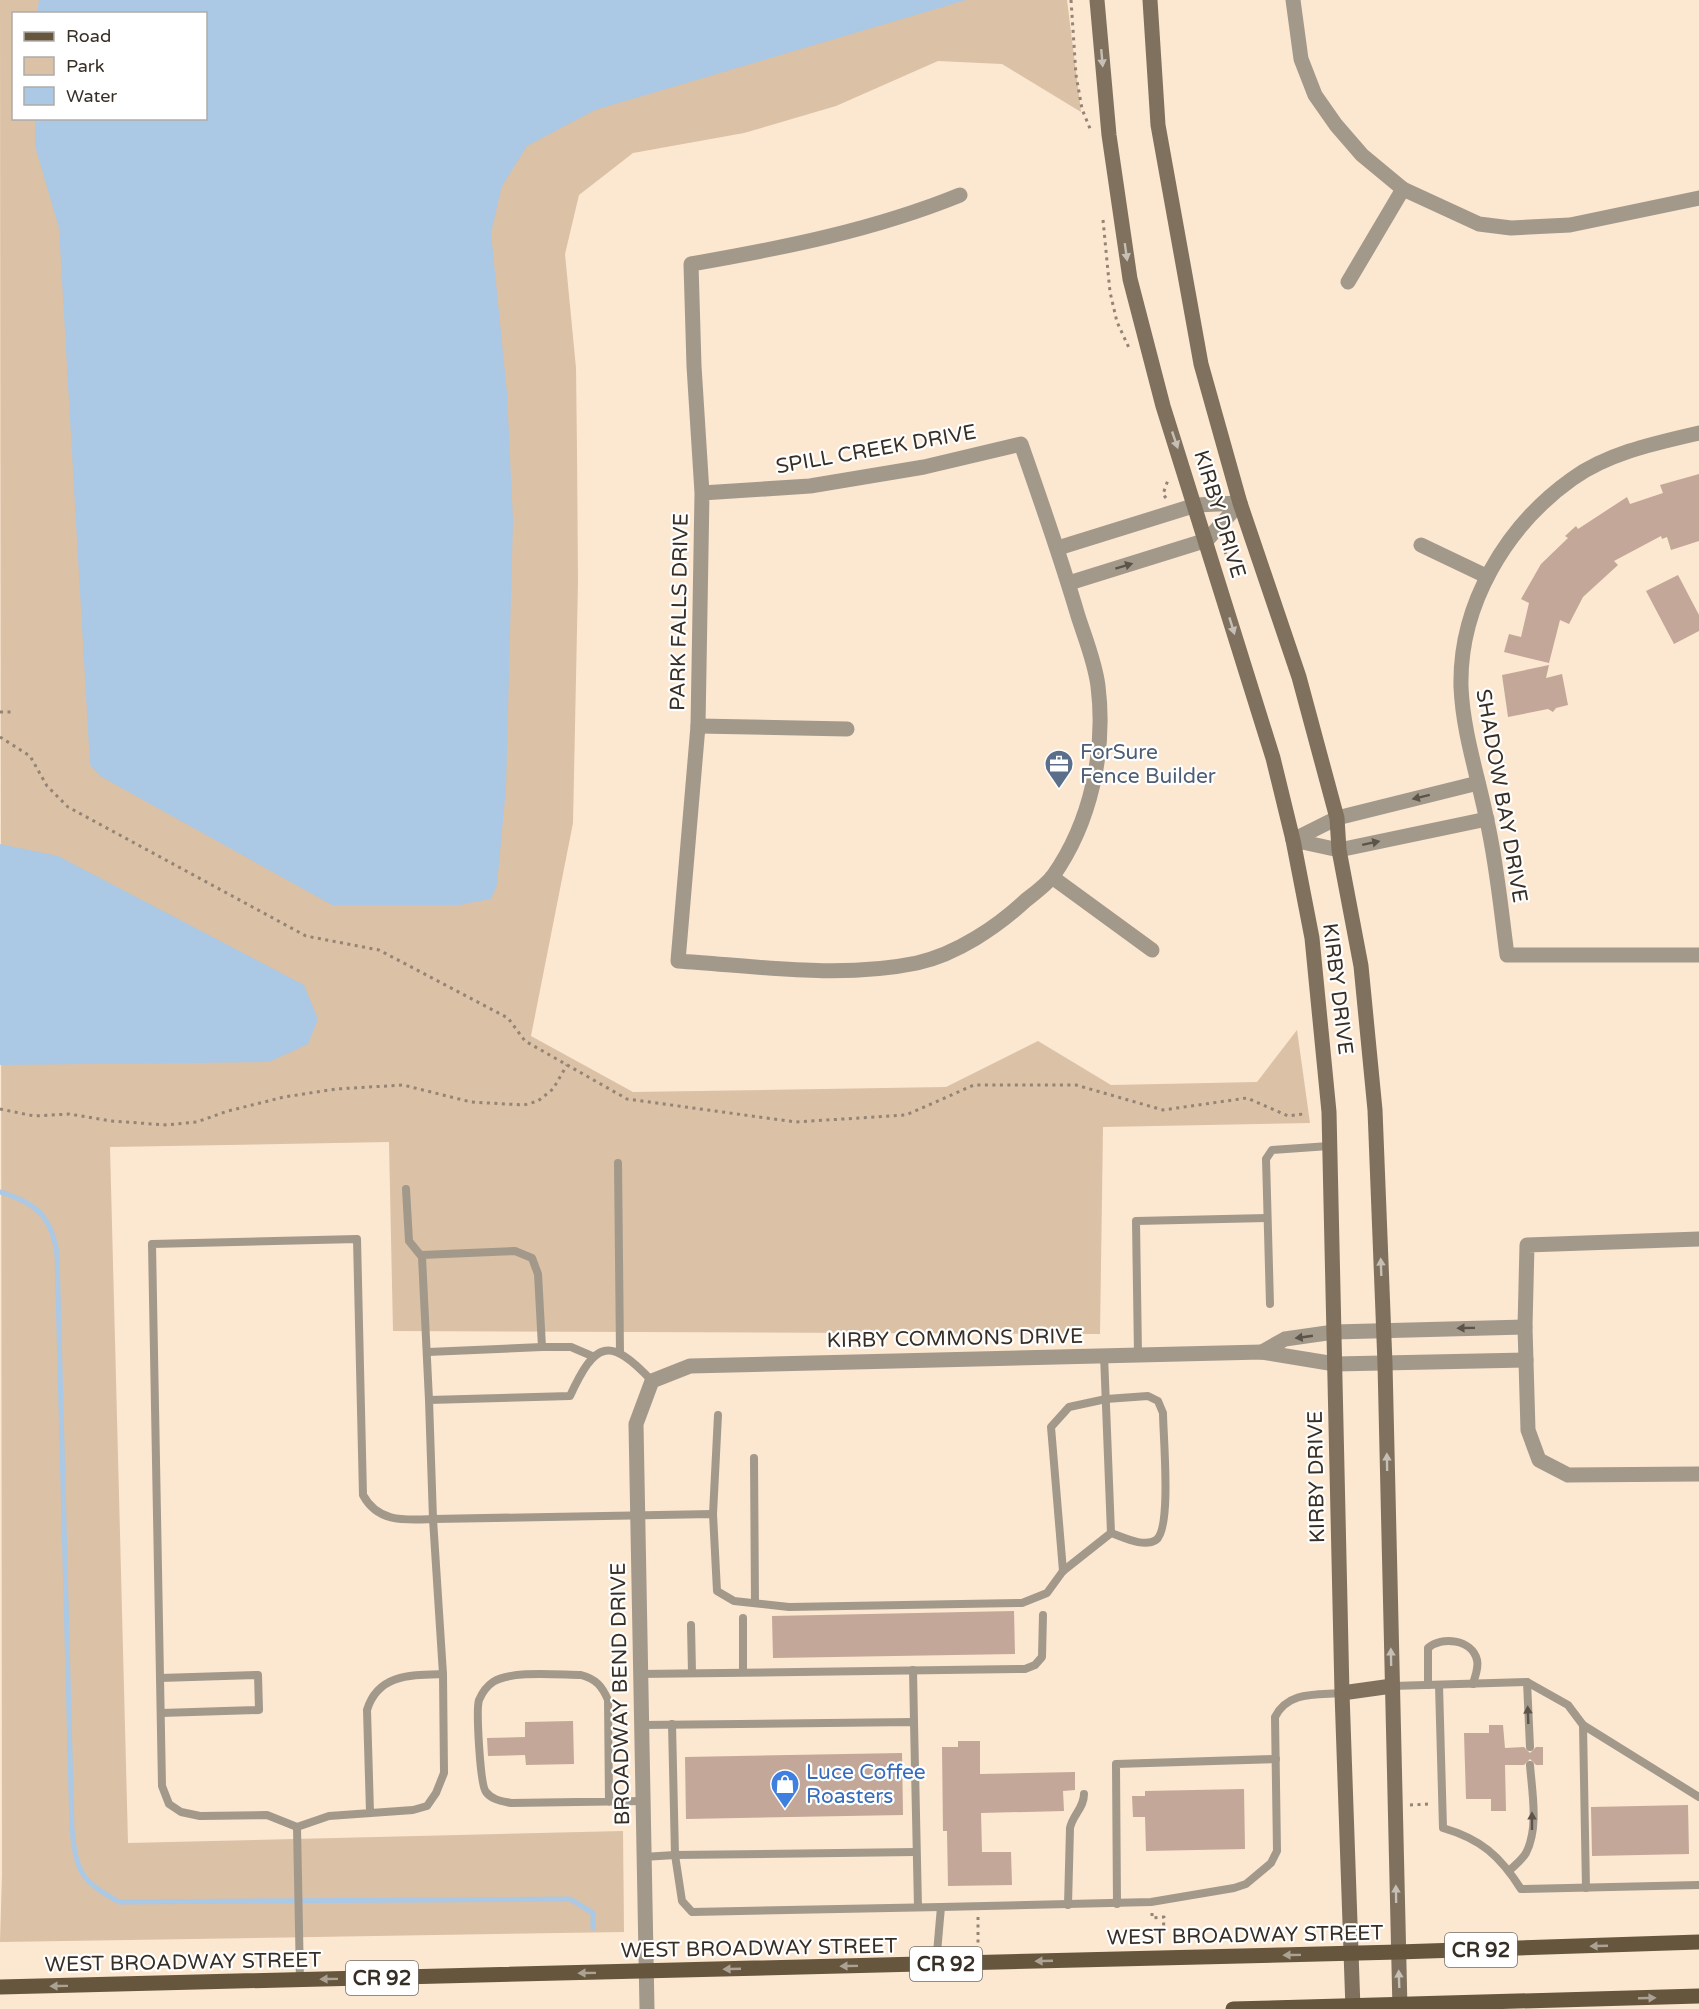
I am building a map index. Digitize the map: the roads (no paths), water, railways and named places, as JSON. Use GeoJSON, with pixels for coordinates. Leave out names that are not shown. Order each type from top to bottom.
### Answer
{"type":"FeatureCollection","features":[{"type":"Feature","properties":{"kind":"main road","name":"KIRBY DRIVE"},"geometry":{"type":"LineString","coordinates":[[1097,0],[1109,135],[1130,279],[1163,406],[1274,758],[1312,939],[1327,1071],[1342,1693],[1353,2008]]}},
{"type":"Feature","properties":{"kind":"main road","name":"KIRBY DRIVE"},"geometry":{"type":"LineString","coordinates":[[1150,0],[1158,124],[1197,341],[1240,503],[1299,677],[1337,818],[1339,850],[1361,966],[1373,1088],[1383,1330],[1400,2007]]}},
{"type":"Feature","properties":{"kind":"main road"},"geometry":{"type":"LineString","coordinates":[[1342,1693],[1392,1686]]}},
{"type":"Feature","properties":{"kind":"main road","name":"WEST BROADWAY STREET"},"geometry":{"type":"LineString","coordinates":[[0,1987],[1398,1952],[1699,1942]]}},
{"type":"Feature","properties":{"kind":"main road"},"geometry":{"type":"LineString","coordinates":[[1233,2009],[1400,2007],[1699,1996]]}},
{"type":"Feature","properties":{"kind":"street"},"geometry":{"type":"LineString","coordinates":[[1293,0],[1301,58],[1315,95],[1362,155],[1403,189],[1479,224],[1511,228],[1570,225],[1699,198]]}},
{"type":"Feature","properties":{"kind":"street"},"geometry":{"type":"LineString","coordinates":[[1348,282],[1403,189]]}},
{"type":"Feature","properties":{"kind":"street","name":"PARK FALLS DRIVE"},"geometry":{"type":"LineString","coordinates":[[960,195],[918,212],[789,247],[691,264],[694,376],[702,493],[698,726],[678,961],[838,970],[919,963],[967,943],[1008,917],[1052,877]]}},
{"type":"Feature","properties":{"kind":"street","name":"SHADOW BAY DRIVE"},"geometry":{"type":"LineString","coordinates":[[1699,433],[1652,444],[1610,459],[1572,478],[1541,505],[1514,533],[1486,576],[1469,627],[1462,670],[1465,721],[1487,819],[1507,956],[1699,955]]}},
{"type":"Feature","properties":{"kind":"street","name":"SPILL CREEK DRIVE"},"geometry":{"type":"LineString","coordinates":[[702,493],[810,486],[924,466],[1021,444],[1058,548]]}},
{"type":"Feature","properties":{"kind":"street"},"geometry":{"type":"LineString","coordinates":[[1152,950],[1052,877],[1081,823],[1092,791],[1101,722],[1098,683],[1058,548],[1196,506],[1240,503]]}},
{"type":"Feature","properties":{"kind":"street"},"geometry":{"type":"LineString","coordinates":[[1069,583],[1207,540],[1240,503]]}},
{"type":"Feature","properties":{"kind":"street"},"geometry":{"type":"LineString","coordinates":[[1421,545],[1486,576]]}},
{"type":"Feature","properties":{"kind":"street"},"geometry":{"type":"LineString","coordinates":[[698,726],[847,729]]}},
{"type":"Feature","properties":{"kind":"street"},"geometry":{"type":"LineString","coordinates":[[1293,840],[1337,818],[1478,783]]}},
{"type":"Feature","properties":{"kind":"street"},"geometry":{"type":"LineString","coordinates":[[1293,840],[1339,850],[1487,819]]}},
{"type":"Feature","properties":{"kind":"street"},"geometry":{"type":"LineString","coordinates":[[1699,1239],[1527,1245],[1525,1327],[1528,1430],[1539,1460],[1568,1475],[1699,1474]]}},
{"type":"Feature","properties":{"kind":"street","name":"KIRBY COMMONS DRIVE"},"geometry":{"type":"LineString","coordinates":[[1262,1352],[1285,1339],[1334,1332],[1525,1327]]}},
{"type":"Feature","properties":{"kind":"street","name":"KIRBY COMMONS DRIVE"},"geometry":{"type":"LineString","coordinates":[[652,1381],[690,1366],[1104,1355],[1262,1352],[1335,1364],[1526,1360]]}},
{"type":"Feature","properties":{"kind":"street","name":"BROADWAY BEND DRIVE"},"geometry":{"type":"LineString","coordinates":[[647,2009],[636,1424],[652,1381]]}},
{"type":"Feature","properties":{"kind":"lane"},"geometry":{"type":"LineString","coordinates":[[1270,1304],[1266,1159],[1272,1150],[1329,1146]]}},
{"type":"Feature","properties":{"kind":"lane"},"geometry":{"type":"LineString","coordinates":[[618,1163],[620,1353]]}},
{"type":"Feature","properties":{"kind":"lane"},"geometry":{"type":"LineString","coordinates":[[406,1189],[409,1240],[421,1255],[428,1352],[433,1519],[443,1674],[444,1773],[436,1794],[427,1806],[413,1810],[329,1816],[297,1827],[267,1815],[200,1816],[181,1812],[169,1804],[162,1786],[152,1244],[357,1239],[363,1495],[369,1507],[382,1515],[399,1520],[433,1519],[638,1515],[713,1514]]}},
{"type":"Feature","properties":{"kind":"lane"},"geometry":{"type":"LineString","coordinates":[[1138,1355],[1136,1221],[1268,1218]]}},
{"type":"Feature","properties":{"kind":"lane"},"geometry":{"type":"LineString","coordinates":[[421,1255],[515,1251],[532,1257],[538,1275],[542,1347]]}},
{"type":"Feature","properties":{"kind":"lane"},"geometry":{"type":"LineString","coordinates":[[428,1352],[571,1347],[592,1356]]}},
{"type":"Feature","properties":{"kind":"lane"},"geometry":{"type":"LineString","coordinates":[[429,1400],[570,1396],[584,1365],[592,1356],[605,1352],[620,1353],[630,1358],[652,1381]]}},
{"type":"Feature","properties":{"kind":"lane"},"geometry":{"type":"LineString","coordinates":[[1104,1355],[1111,1533]]}},
{"type":"Feature","properties":{"kind":"lane"},"geometry":{"type":"LineString","coordinates":[[1063,1571],[1051,1427],[1070,1407],[1106,1399],[1148,1396],[1158,1401],[1163,1413],[1165,1522],[1158,1539],[1141,1543],[1111,1533]]}},
{"type":"Feature","properties":{"kind":"lane"},"geometry":{"type":"LineString","coordinates":[[718,1415],[713,1514],[717,1591],[734,1601],[789,1607],[1022,1603],[1047,1593],[1063,1571],[1111,1533]]}},
{"type":"Feature","properties":{"kind":"lane"},"geometry":{"type":"LineString","coordinates":[[754,1458],[755,1603]]}},
{"type":"Feature","properties":{"kind":"lane"},"geometry":{"type":"LineString","coordinates":[[640,1674],[1025,1669],[1035,1665],[1042,1658],[1043,1615]]}},
{"type":"Feature","properties":{"kind":"lane"},"geometry":{"type":"LineString","coordinates":[[743,1618],[743,1671]]}},
{"type":"Feature","properties":{"kind":"lane"},"geometry":{"type":"LineString","coordinates":[[691,1625],[692,1673]]}},
{"type":"Feature","properties":{"kind":"lane"},"geometry":{"type":"LineString","coordinates":[[1428,1685],[1428,1648],[1435,1642],[1448,1639],[1473,1652],[1477,1669],[1473,1684]]}},
{"type":"Feature","properties":{"kind":"lane"},"geometry":{"type":"LineString","coordinates":[[913,1670],[918,1907]]}},
{"type":"Feature","properties":{"kind":"lane"},"geometry":{"type":"LineString","coordinates":[[370,1812],[367,1710],[371,1697],[391,1680],[406,1675],[443,1674]]}},
{"type":"Feature","properties":{"kind":"lane"},"geometry":{"type":"LineString","coordinates":[[160,1678],[258,1675],[260,1710],[161,1713]]}},
{"type":"Feature","properties":{"kind":"lane"},"geometry":{"type":"LineString","coordinates":[[609,1802],[608,1700],[602,1688],[592,1678],[581,1675],[511,1676],[496,1680],[487,1687],[479,1701],[481,1778],[486,1792],[496,1800],[511,1803],[609,1802],[643,1801]]}},
{"type":"Feature","properties":{"kind":"lane"},"geometry":{"type":"LineString","coordinates":[[1392,1686],[1527,1683],[1568,1705],[1582,1725],[1699,1797]]}},
{"type":"Feature","properties":{"kind":"lane"},"geometry":{"type":"LineString","coordinates":[[1527,1683],[1530,1747]]}},
{"type":"Feature","properties":{"kind":"lane"},"geometry":{"type":"LineString","coordinates":[[1439,1685],[1443,1828],[1456,1832],[1496,1854],[1521,1889],[1699,1885]]}},
{"type":"Feature","properties":{"kind":"lane"},"geometry":{"type":"LineString","coordinates":[[672,1724],[675,1855],[681,1901],[692,1912],[1117,1904],[1151,1902],[1234,1888],[1257,1877],[1277,1851],[1275,1717],[1281,1705],[1302,1696],[1342,1693]]}},
{"type":"Feature","properties":{"kind":"lane"},"geometry":{"type":"LineString","coordinates":[[642,1725],[914,1722]]}},
{"type":"Feature","properties":{"kind":"lane"},"geometry":{"type":"LineString","coordinates":[[1582,1725],[1586,1888]]}},
{"type":"Feature","properties":{"kind":"lane"},"geometry":{"type":"LineString","coordinates":[[1117,1904],[1116,1764],[1275,1759]]}},
{"type":"Feature","properties":{"kind":"lane"},"geometry":{"type":"LineString","coordinates":[[1509,1870],[1525,1855],[1531,1840],[1533,1828],[1530,1765]]}},
{"type":"Feature","properties":{"kind":"lane"},"geometry":{"type":"LineString","coordinates":[[1068,1905],[1070,1828],[1072,1818],[1084,1804],[1084,1794]]}},
{"type":"Feature","properties":{"kind":"lane"},"geometry":{"type":"LineString","coordinates":[[297,1827],[300,1980]]}},
{"type":"Feature","properties":{"kind":"lane"},"geometry":{"type":"LineString","coordinates":[[643,1857],[916,1852]]}},
{"type":"Feature","properties":{"kind":"lane"},"geometry":{"type":"LineString","coordinates":[[936,1964],[941,1907]]}},
{"type":"Feature","properties":{"kind":"water"},"geometry":{"type":"Polygon","coordinates":[[[39,0],[966,0],[595,110],[527,146],[502,186],[491,233],[507,393],[513,520],[506,788],[497,885],[491,899],[459,905],[332,905],[100,776],[90,765],[59,228],[35,146],[35,120],[207,120],[207,12],[37,12],[39,0]]]}},
{"type":"Feature","properties":{"kind":"water"},"geometry":{"type":"Polygon","coordinates":[[[0,844],[58,856],[304,985],[318,1019],[308,1044],[269,1062],[0,1065],[0,844]]]}},
{"type":"Feature","properties":{"kind":"waterway"},"geometry":{"type":"LineString","coordinates":[[0,1192],[23,1201],[40,1213],[51,1229],[57,1253],[72,1830],[79,1866],[88,1881],[119,1902],[570,1899],[593,1913],[593,1928]]}},
{"type":"Feature","properties":{"kind":"place","name":"ForSure Fence Builder"},"geometry":{"type":"Point","coordinates":[1059,790]}},
{"type":"Feature","properties":{"kind":"place","name":"Luce Coffee Roasters"},"geometry":{"type":"Point","coordinates":[785,1810]}}]}
